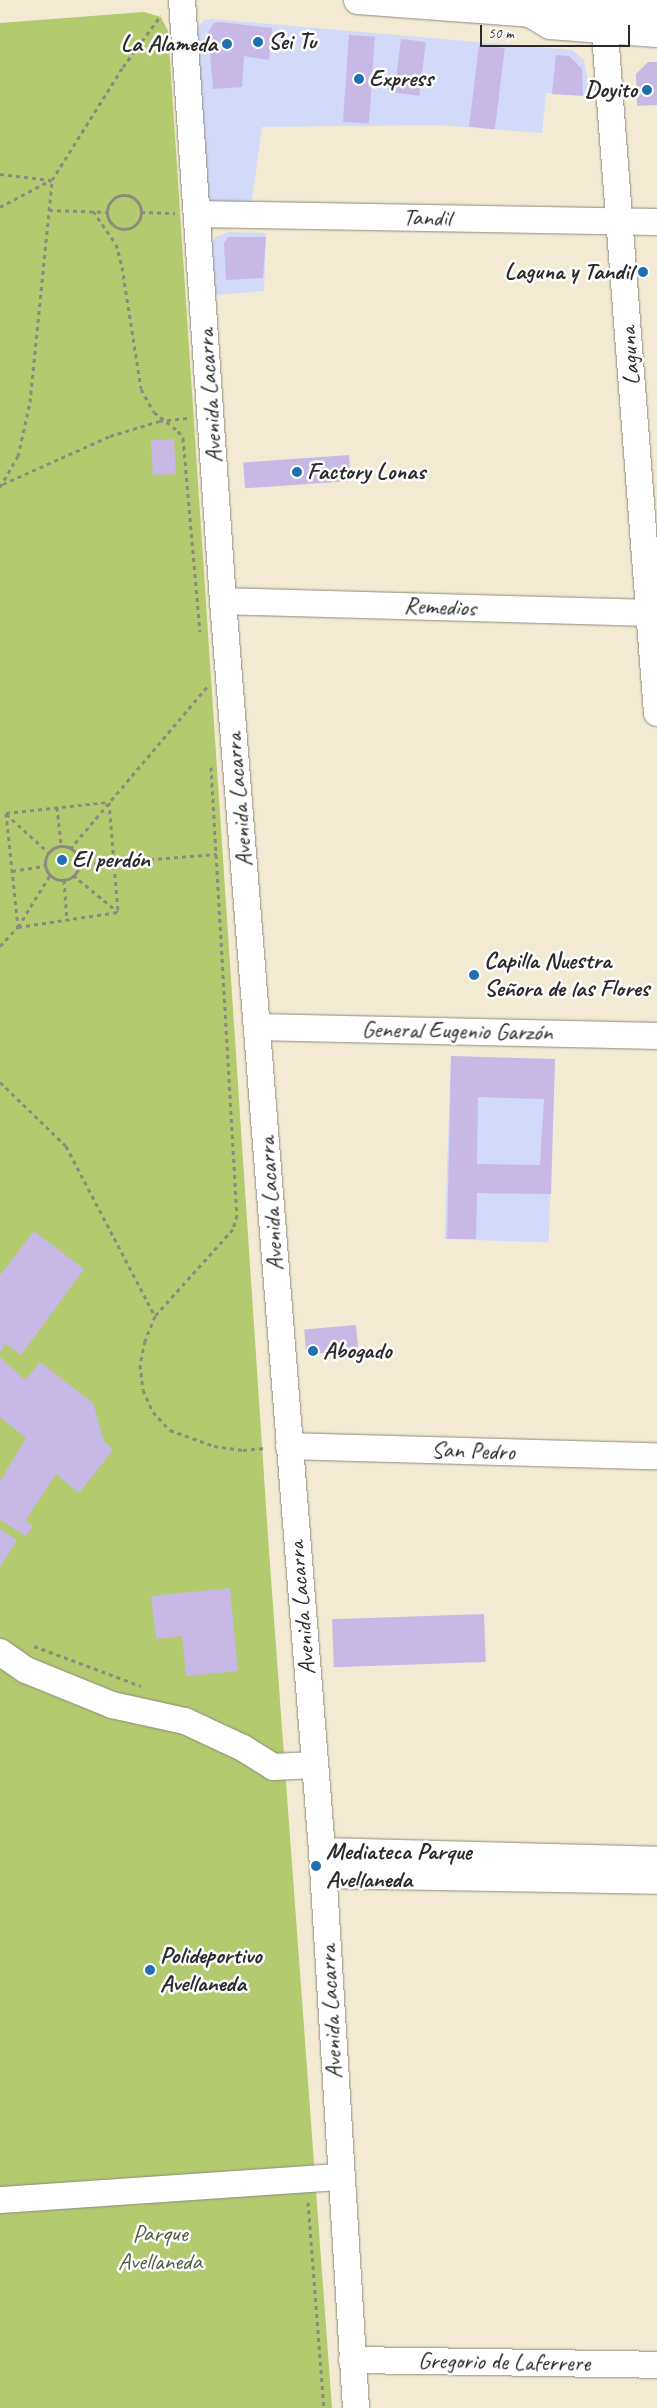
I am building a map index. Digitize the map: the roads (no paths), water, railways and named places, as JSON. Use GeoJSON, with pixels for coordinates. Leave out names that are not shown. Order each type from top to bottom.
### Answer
{"type":"FeatureCollection","features":[{"type":"Feature","properties":{"kind":"main road"},"geometry":{"type":"LineString","coordinates":[[358,0],[530,13],[552,2],[603,12],[657,33]]}},
{"type":"Feature","properties":{"kind":"main road"},"geometry":{"type":"LineString","coordinates":[[603,12],[657,11]]}},
{"type":"Feature","properties":{"kind":"street","name":"Avenida Lacarra"},"geometry":{"type":"LineString","coordinates":[[174,4],[197,214],[228,658],[323,1863],[340,2177],[356,2408]]}},
{"type":"Feature","properties":{"kind":"street","name":"Laguna"},"geometry":{"type":"LineString","coordinates":[[603,12],[653,613],[657,713]]}},
{"type":"Feature","properties":{"kind":"street","name":"Tandil"},"geometry":{"type":"LineString","coordinates":[[197,214],[657,222]]}},
{"type":"Feature","properties":{"kind":"street","name":"Remedios"},"geometry":{"type":"LineString","coordinates":[[224,602],[653,613]]}},
{"type":"Feature","properties":{"kind":"street","name":"General Eugenio Garzón"},"geometry":{"type":"LineString","coordinates":[[257,1027],[657,1036]]}},
{"type":"Feature","properties":{"kind":"street","name":"San Pedro"},"geometry":{"type":"LineString","coordinates":[[289,1446],[657,1456]]}},
{"type":"Feature","properties":{"kind":"street"},"geometry":{"type":"LineString","coordinates":[[0,1652],[26,1670],[112,1705],[185,1720],[243,1748],[273,1767],[315,1765]]}},
{"type":"Feature","properties":{"kind":"street"},"geometry":{"type":"LineString","coordinates":[[323,1863],[657,1860]]}},
{"type":"Feature","properties":{"kind":"street"},"geometry":{"type":"LineString","coordinates":[[323,1863],[657,1881]]}},
{"type":"Feature","properties":{"kind":"street"},"geometry":{"type":"LineString","coordinates":[[0,2200],[340,2177]]}},
{"type":"Feature","properties":{"kind":"street","name":"Gregorio de Laferrere"},"geometry":{"type":"LineString","coordinates":[[352,2360],[657,2365]]}},
{"type":"Feature","properties":{"kind":"place","name":"Sei Tu"},"geometry":{"type":"Point","coordinates":[258,42]}},
{"type":"Feature","properties":{"kind":"place","name":"La Alameda"},"geometry":{"type":"Point","coordinates":[227,44]}},
{"type":"Feature","properties":{"kind":"place","name":"Express"},"geometry":{"type":"Point","coordinates":[359,79]}},
{"type":"Feature","properties":{"kind":"place","name":"Doyito"},"geometry":{"type":"Point","coordinates":[647,90]}},
{"type":"Feature","properties":{"kind":"place","name":"Laguna y Tandil"},"geometry":{"type":"Point","coordinates":[643,272]}},
{"type":"Feature","properties":{"kind":"place","name":"Factory Lonas"},"geometry":{"type":"Point","coordinates":[297,472]}},
{"type":"Feature","properties":{"kind":"place","name":"El perdón"},"geometry":{"type":"Point","coordinates":[62,860]}},
{"type":"Feature","properties":{"kind":"place","name":"Capilla Nuestra Señora de las Flores"},"geometry":{"type":"Point","coordinates":[474,975]}},
{"type":"Feature","properties":{"kind":"place","name":"Abogado"},"geometry":{"type":"Point","coordinates":[313,1351]}},
{"type":"Feature","properties":{"kind":"place","name":"Mediateca Parque Avellaneda"},"geometry":{"type":"Point","coordinates":[316,1866]}},
{"type":"Feature","properties":{"kind":"place","name":"Polideportivo Avellaneda"},"geometry":{"type":"Point","coordinates":[150,1970]}},
{"type":"Feature","properties":{"kind":"park label","name":"Parque Avellaneda"},"geometry":{"type":"Point","coordinates":[160,2248]}}]}
